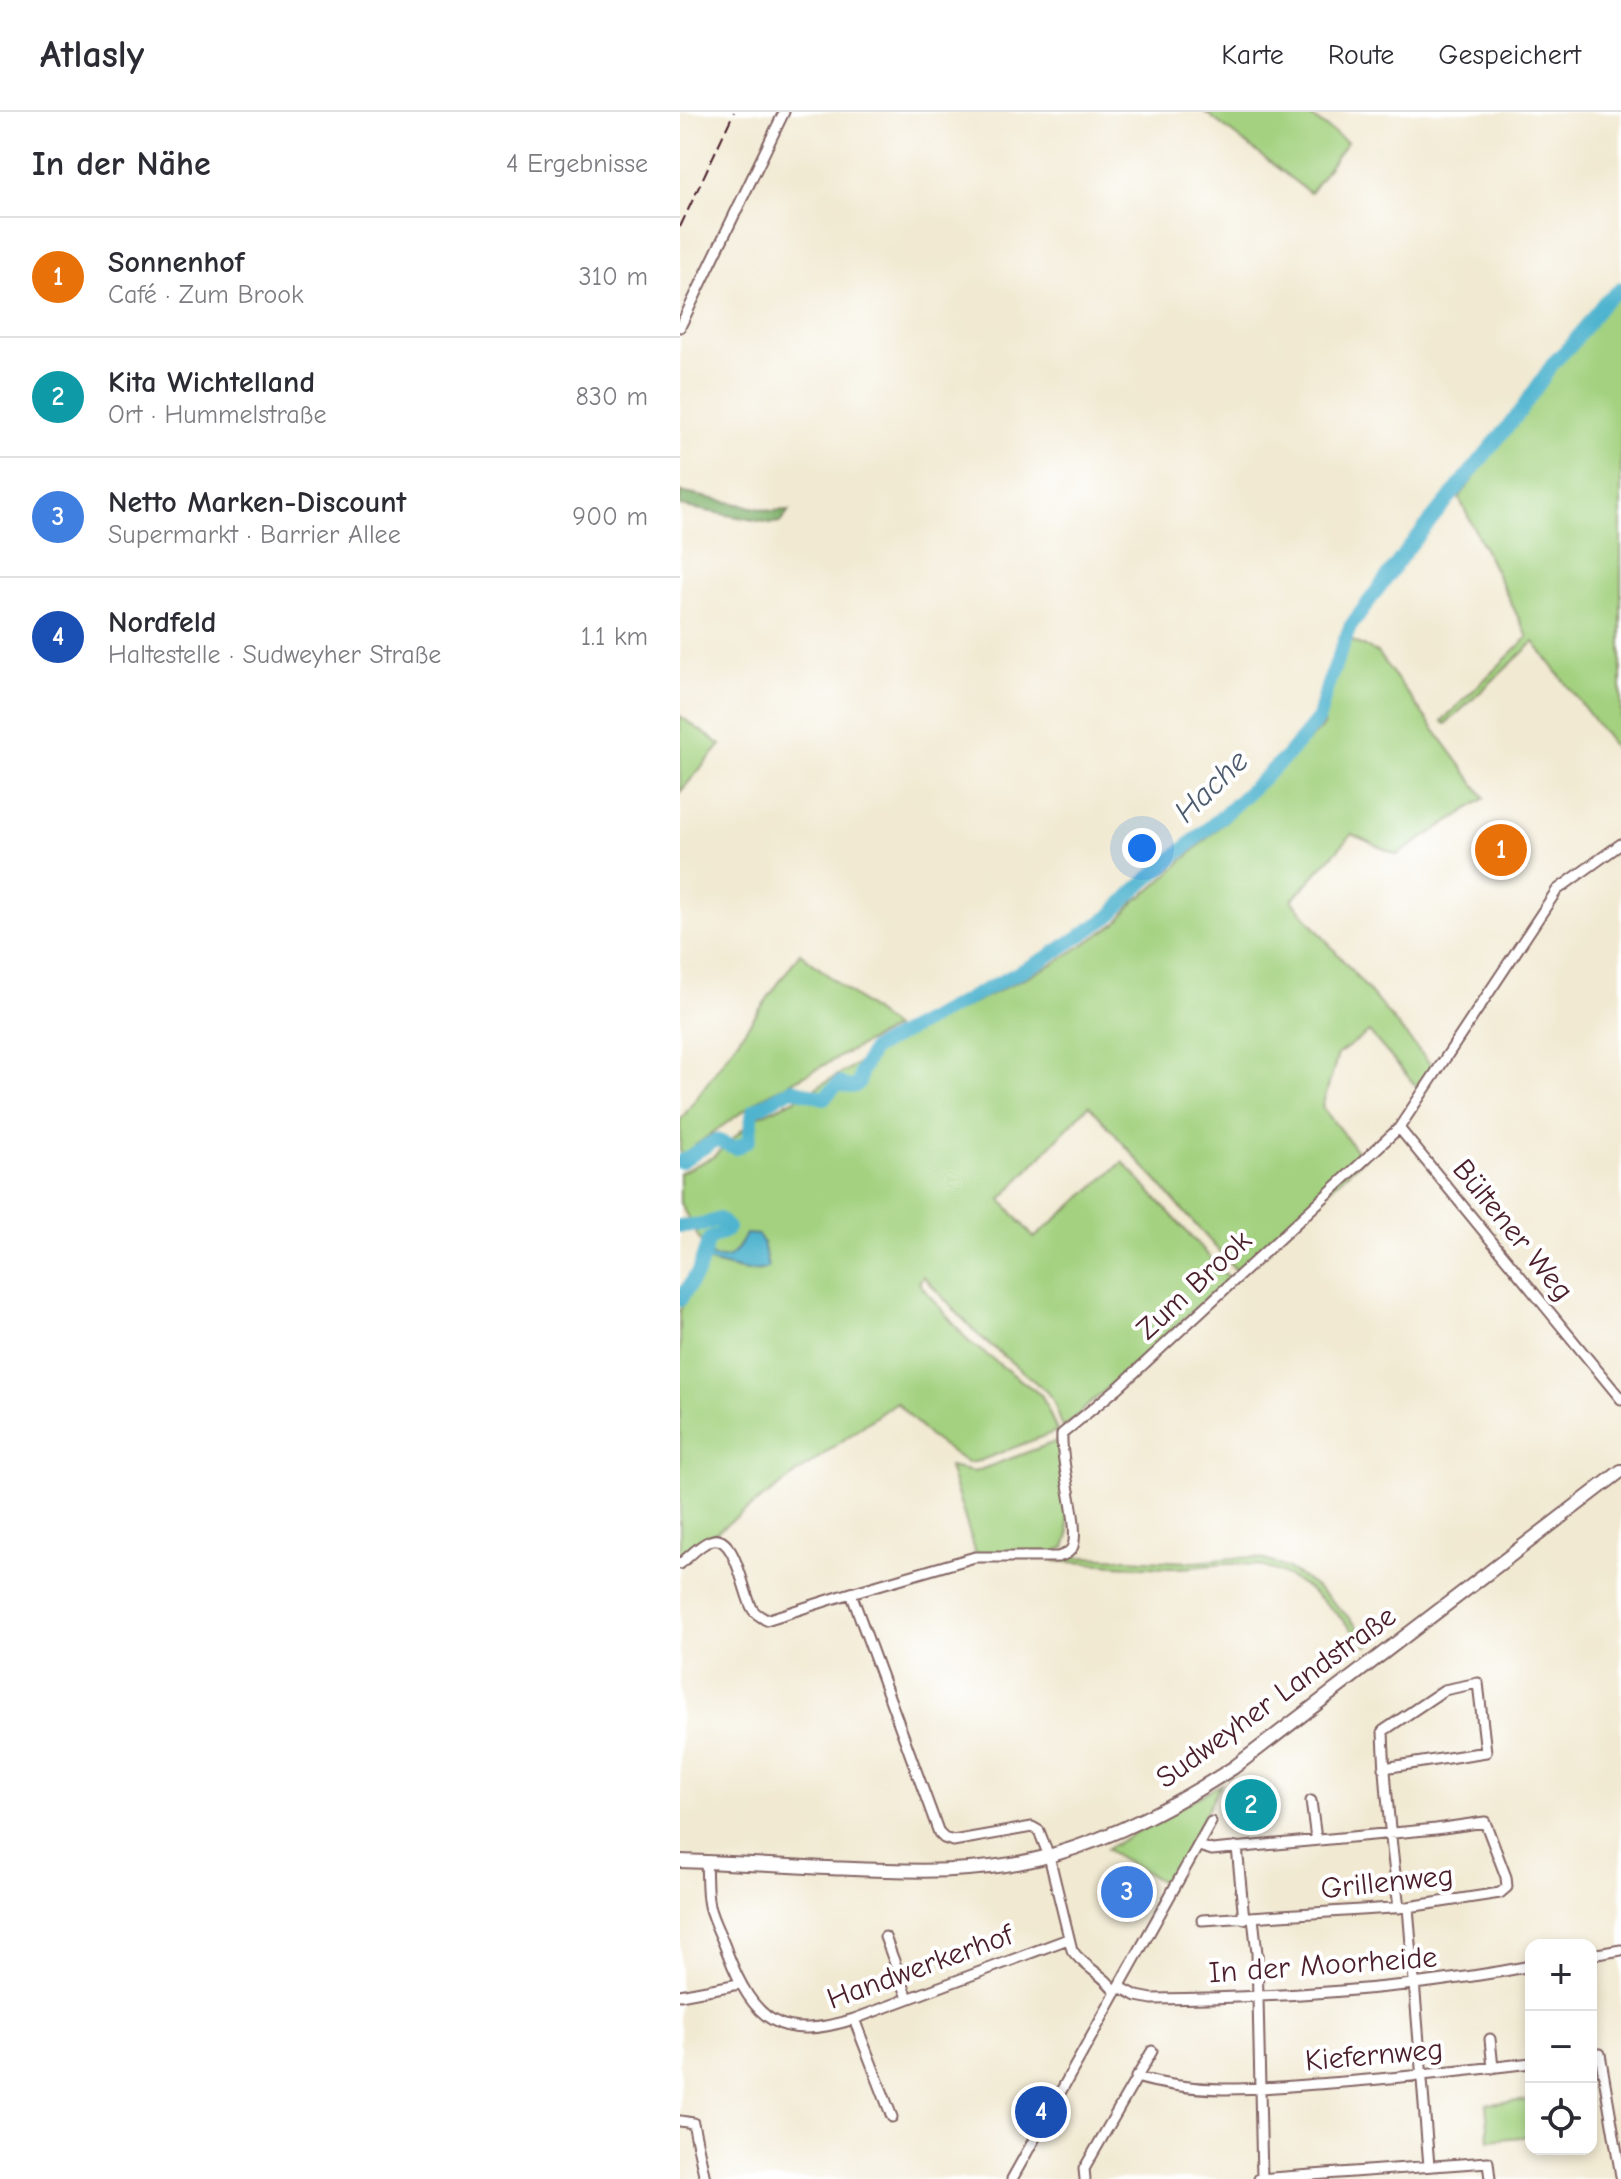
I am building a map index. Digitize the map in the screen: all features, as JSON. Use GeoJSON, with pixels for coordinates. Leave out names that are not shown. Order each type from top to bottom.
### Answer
{"type":"FeatureCollection","features":[{"type":"Feature","properties":{"kind":"main road","name":"Sudweyher Landstraße"},"geometry":{"type":"LineString","coordinates":[[680,1861],[917,1871],[1005,1865],[1049,1856],[1110,1836],[1147,1819],[1233,1768],[1621,1471]]}},
{"type":"Feature","properties":{"kind":"street"},"geometry":{"type":"LineString","coordinates":[[680,327],[784,112]]}},
{"type":"Feature","properties":{"kind":"street","name":"Zum Brook"},"geometry":{"type":"LineString","coordinates":[[680,1564],[710,1541],[719,1539],[725,1542],[732,1551],[753,1611],[766,1620],[975,1557],[1058,1557],[1068,1553],[1073,1546],[1073,1530],[1061,1448],[1062,1434],[1119,1387],[1399,1128],[1557,890],[1621,844]]}},
{"type":"Feature","properties":{"kind":"street","name":"Bültener Weg"},"geometry":{"type":"LineString","coordinates":[[1399,1128],[1621,1399]]}},
{"type":"Feature","properties":{"kind":"street"},"geometry":{"type":"LineString","coordinates":[[851,1593],[939,1833],[953,1841],[1032,1827],[1039,1831],[1049,1856],[1068,1939],[1080,1962],[1118,1990]]}},
{"type":"Feature","properties":{"kind":"street"},"geometry":{"type":"LineString","coordinates":[[1384,1768],[1486,1752],[1478,1683],[1444,1690],[1383,1731],[1384,1768],[1390,1833],[1415,1984],[1429,2166]]}},
{"type":"Feature","properties":{"kind":"street"},"geometry":{"type":"LineString","coordinates":[[1311,1801],[1316,1839]]}},
{"type":"Feature","properties":{"kind":"street"},"geometry":{"type":"LineString","coordinates":[[1012,2179],[1211,1822]]}},
{"type":"Feature","properties":{"kind":"street","name":"Grillenweg"},"geometry":{"type":"LineString","coordinates":[[1202,1920],[1404,1907],[1500,1893],[1507,1887],[1485,1822],[1390,1833]]}},
{"type":"Feature","properties":{"kind":"street"},"geometry":{"type":"LineString","coordinates":[[1199,1846],[1212,1850],[1390,1833]]}},
{"type":"Feature","properties":{"kind":"street"},"geometry":{"type":"LineString","coordinates":[[1237,1847],[1257,1953],[1261,2179],[1488,2162],[1490,2179]]}},
{"type":"Feature","properties":{"kind":"street","name":"Handwerkerhof"},"geometry":{"type":"LineString","coordinates":[[706,1862],[709,1905],[739,1984],[754,2006],[792,2028],[824,2028],[854,2019],[1068,1939]]}},
{"type":"Feature","properties":{"kind":"street"},"geometry":{"type":"LineString","coordinates":[[885,1937],[908,1998]]}},
{"type":"Feature","properties":{"kind":"street"},"geometry":{"type":"LineString","coordinates":[[1597,1954],[1621,1950]]}},
{"type":"Feature","properties":{"kind":"street","name":"In der Moorheide"},"geometry":{"type":"LineString","coordinates":[[1118,1990],[1152,1999],[1257,1996],[1457,1980],[1525,1967]]}},
{"type":"Feature","properties":{"kind":"street"},"geometry":{"type":"LineString","coordinates":[[680,1995],[739,1984]]}},
{"type":"Feature","properties":{"kind":"street"},"geometry":{"type":"LineString","coordinates":[[854,2019],[892,2117]]}},
{"type":"Feature","properties":{"kind":"street"},"geometry":{"type":"LineString","coordinates":[[1490,2039],[1493,2068]]}},
{"type":"Feature","properties":{"kind":"street"},"geometry":{"type":"LineString","coordinates":[[1085,2179],[1084,2169],[1152,2051]]}},
{"type":"Feature","properties":{"kind":"street"},"geometry":{"type":"LineString","coordinates":[[1597,2054],[1600,2054],[1621,2176]]}},
{"type":"Feature","properties":{"kind":"street","name":"Kiefernweg"},"geometry":{"type":"LineString","coordinates":[[1136,2077],[1184,2089],[1259,2089],[1525,2064]]}},
{"type":"Feature","properties":{"kind":"street"},"geometry":{"type":"LineString","coordinates":[[680,2121],[693,2123],[705,2179]]}},
{"type":"Feature","properties":{"kind":"green space"},"geometry":{"type":"Polygon","coordinates":[[[1205,112],[1305,112],[1347,142],[1310,193],[1205,112]]]}},
{"type":"Feature","properties":{"kind":"green space"},"geometry":{"type":"Polygon","coordinates":[[[1621,292],[1621,756],[1534,642],[1446,724],[1442,721],[1528,637],[1459,498],[1557,366],[1608,303],[1621,292]]]}},
{"type":"Feature","properties":{"kind":"green space"},"geometry":{"type":"Polygon","coordinates":[[[680,492],[771,511],[789,510],[781,522],[770,523],[680,506],[680,492]]]}},
{"type":"Feature","properties":{"kind":"green space"},"geometry":{"type":"Polygon","coordinates":[[[1350,640],[1377,652],[1485,798],[1397,855],[1352,834],[1292,900],[1432,1066],[1417,1087],[1369,1032],[1338,1054],[1322,1107],[1363,1159],[1239,1270],[1089,1105],[1001,1199],[1034,1238],[1123,1162],[1229,1278],[1063,1428],[1053,1400],[1046,1391],[977,1334],[923,1276],[919,1283],[968,1341],[1042,1396],[1057,1431],[967,1463],[929,1436],[896,1402],[680,1558],[680,1310],[700,1276],[707,1253],[680,1203],[680,1173],[713,1157],[755,1118],[794,1100],[903,1038],[1053,964],[1117,923],[1135,901],[1228,819],[1323,726],[1331,690],[1350,640]]]}},
{"type":"Feature","properties":{"kind":"green space"},"geometry":{"type":"Polygon","coordinates":[[[680,716],[721,745],[680,792],[680,716]]]}},
{"type":"Feature","properties":{"kind":"green space"},"geometry":{"type":"Polygon","coordinates":[[[800,953],[894,1028],[763,1097],[680,1156],[680,1121],[800,953]]]}},
{"type":"Feature","properties":{"kind":"green space"},"geometry":{"type":"Polygon","coordinates":[[[1058,1441],[1069,1534],[1065,1547],[1055,1552],[976,1554],[949,1467],[974,1472],[1058,1441]]]}},
{"type":"Feature","properties":{"kind":"green space"},"geometry":{"type":"Polygon","coordinates":[[[1074,1552],[1078,1557],[1194,1562],[1247,1557],[1273,1563],[1305,1579],[1320,1591],[1372,1643],[1367,1646],[1313,1593],[1280,1573],[1262,1567],[1234,1564],[1170,1568],[1054,1561],[1074,1552]]]}},
{"type":"Feature","properties":{"kind":"green space"},"geometry":{"type":"Polygon","coordinates":[[[1221,1784],[1167,1885],[1106,1849],[1221,1784]]]}},
{"type":"Feature","properties":{"kind":"green space"},"geometry":{"type":"Polygon","coordinates":[[[1525,2101],[1525,2137],[1489,2140],[1486,2104],[1525,2101]]]}},
{"type":"Feature","properties":{"kind":"water"},"geometry":{"type":"Polygon","coordinates":[[[746,1234],[758,1235],[763,1242],[768,1268],[744,1270],[705,1261],[698,1272],[702,1254],[719,1258],[730,1256],[746,1234]]]}},
{"type":"Feature","properties":{"kind":"waterway","name":"Hache"},"geometry":{"type":"LineString","coordinates":[[680,1162],[716,1140],[736,1148],[749,1140],[753,1111],[792,1089],[824,1098],[839,1083],[850,1087],[857,1085],[873,1049],[1046,958],[1109,917],[1134,891],[1226,813],[1287,756],[1319,718],[1327,687],[1350,627],[1409,547],[1519,413],[1554,362],[1605,301],[1621,289]]}},
{"type":"Feature","properties":{"kind":"waterway","name":"Hache"},"geometry":{"type":"LineString","coordinates":[[680,1226],[702,1225],[719,1219],[728,1228],[709,1239],[698,1272],[680,1300]]}},
{"type":"Feature","properties":{"kind":"railway"},"geometry":{"type":"LineString","coordinates":[[680,227],[734,112]]}},
{"type":"Feature","properties":{"kind":"place","name":"Sonnenhof"},"geometry":{"type":"Point","coordinates":[1501,850]}},
{"type":"Feature","properties":{"kind":"place","name":"Kita Wichtelland"},"geometry":{"type":"Point","coordinates":[1251,1805]}},
{"type":"Feature","properties":{"kind":"place","name":"Netto Marken-Discount"},"geometry":{"type":"Point","coordinates":[1127,1892]}},
{"type":"Feature","properties":{"kind":"place","name":"Nordfeld"},"geometry":{"type":"Point","coordinates":[1041,2112]}}]}
